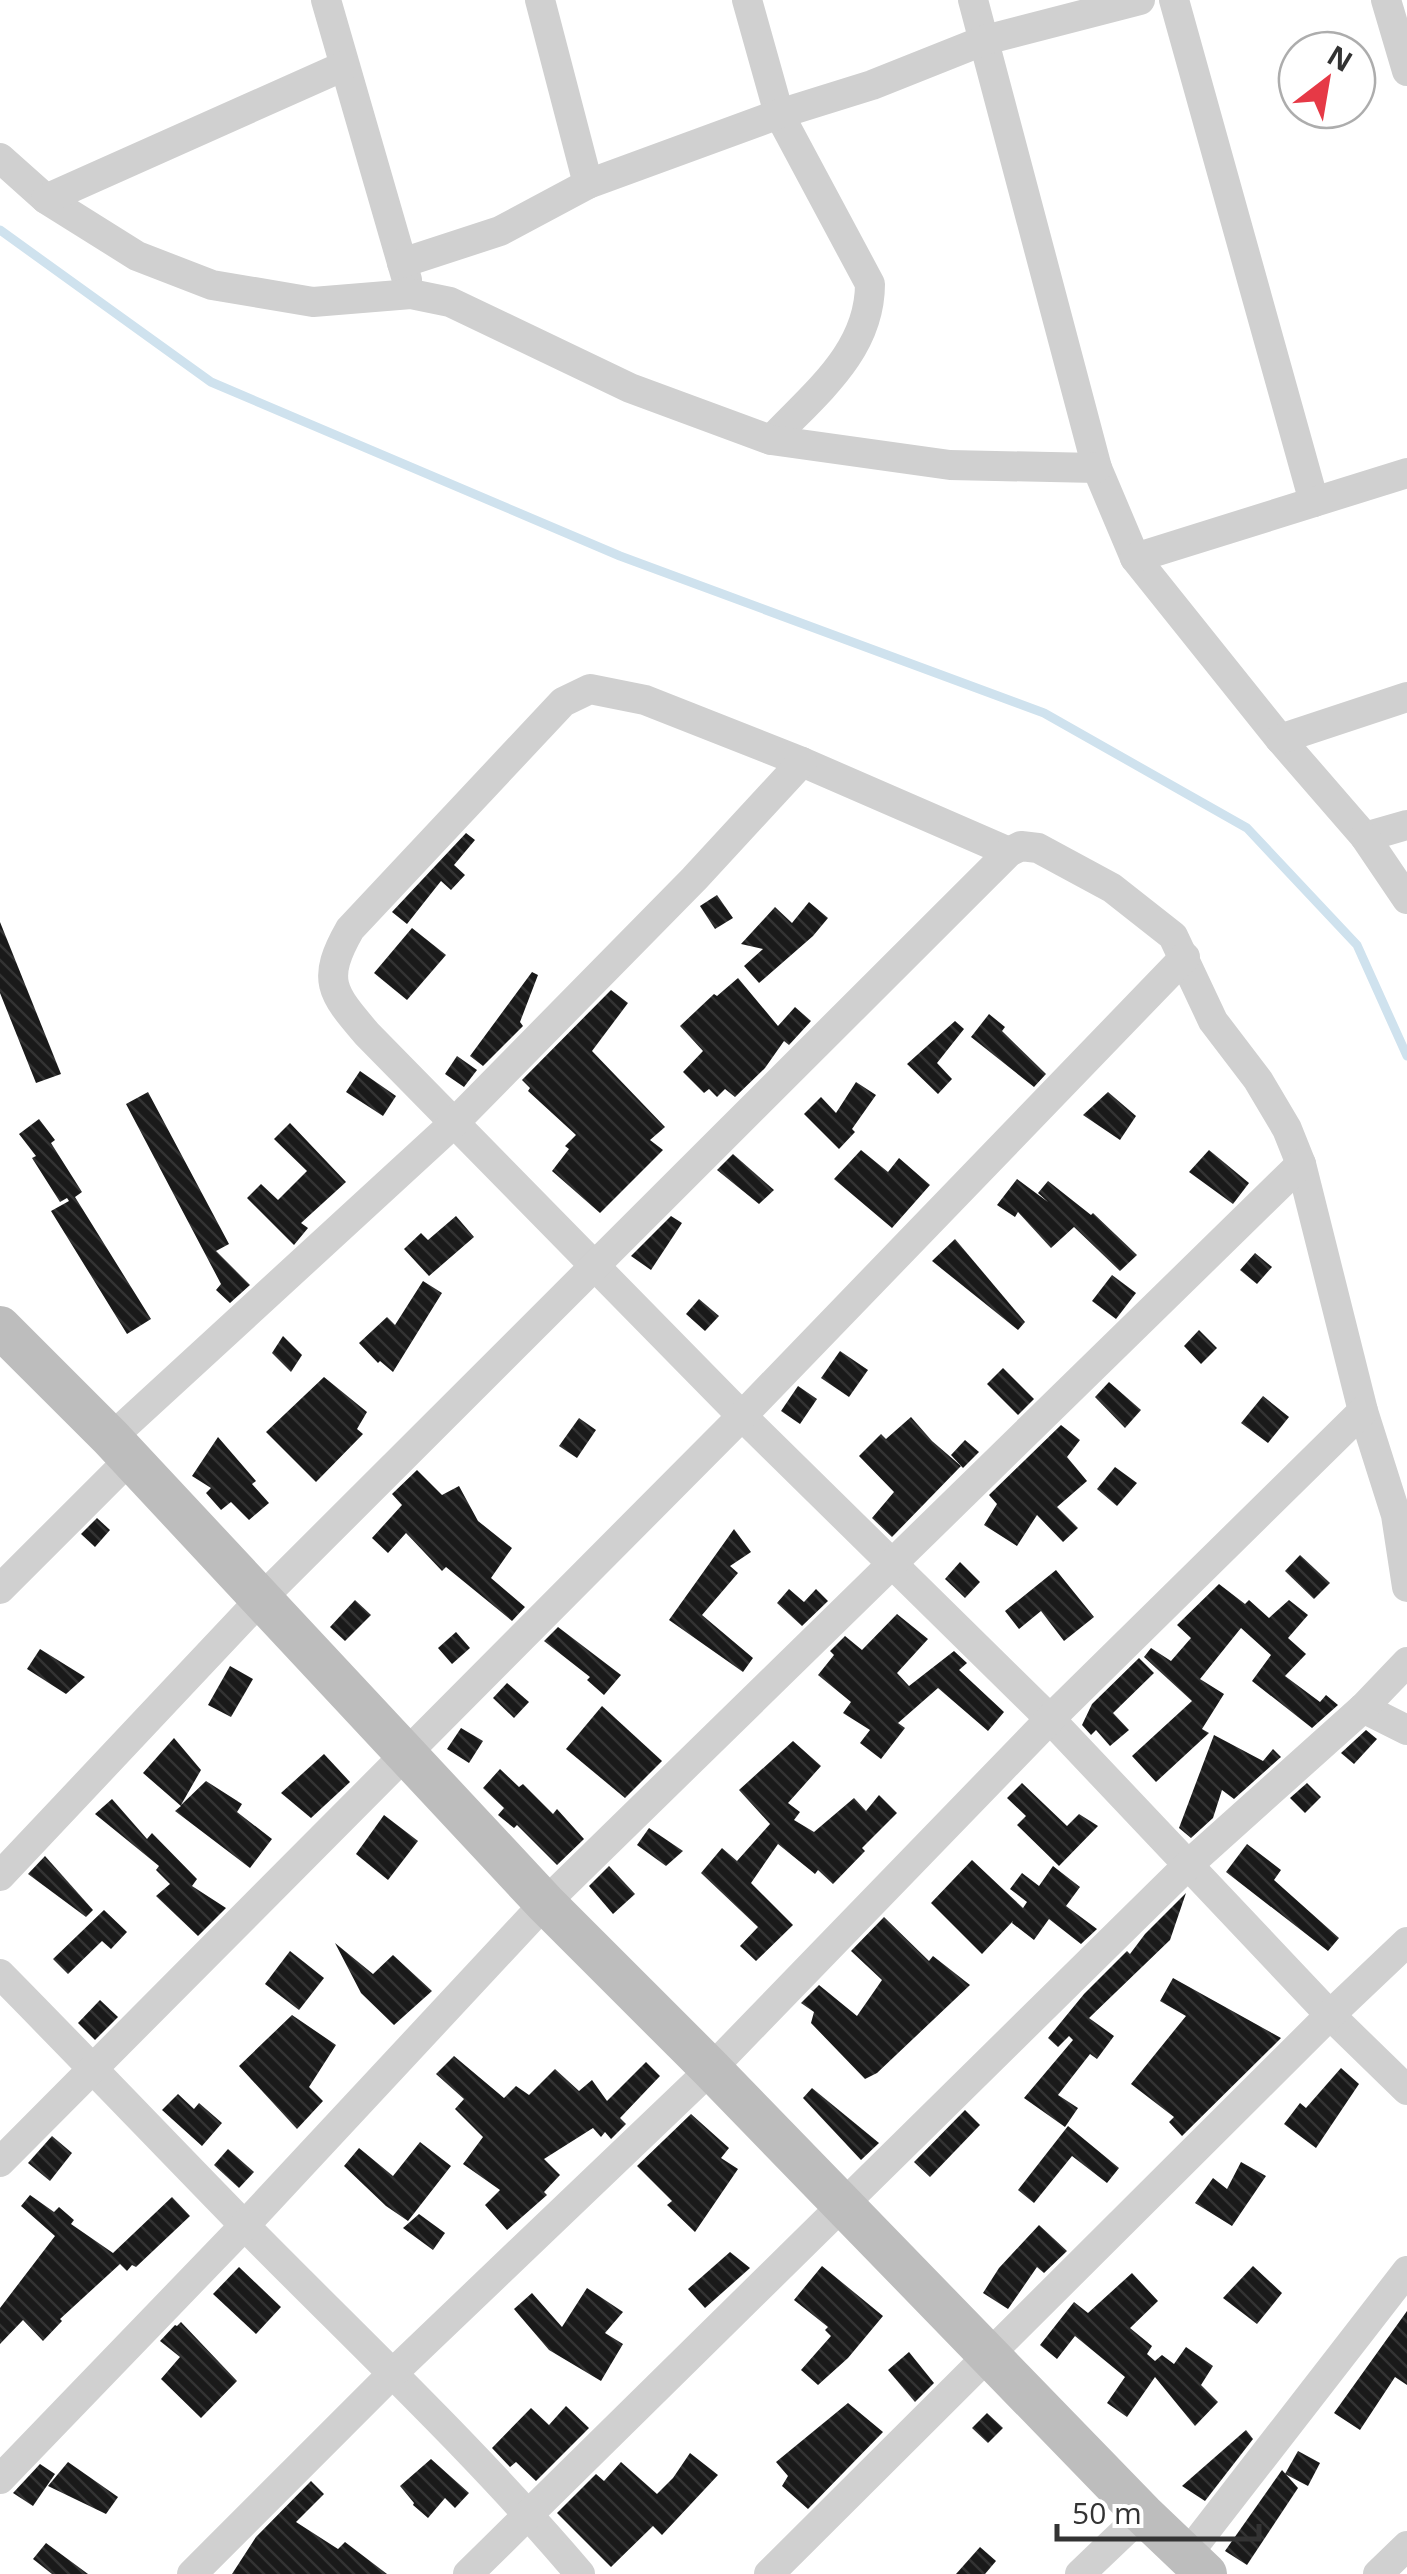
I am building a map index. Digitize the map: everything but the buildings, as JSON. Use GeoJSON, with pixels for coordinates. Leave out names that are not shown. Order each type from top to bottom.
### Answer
{"type":"FeatureCollection","features":[{"type":"Feature","properties":{"kind":"street"},"geometry":{"type":"LineString","coordinates":[[326,0],[411,294]]}},
{"type":"Feature","properties":{"kind":"street"},"geometry":{"type":"LineString","coordinates":[[540,0],[588,184]]}},
{"type":"Feature","properties":{"kind":"street"},"geometry":{"type":"LineString","coordinates":[[747,0],[779,114],[870,284],[870,310],[848,357],[771,440]]}},
{"type":"Feature","properties":{"kind":"street"},"geometry":{"type":"LineString","coordinates":[[973,0],[1097,468],[1135,558],[1280,739],[1365,837],[1407,898]]}},
{"type":"Feature","properties":{"kind":"street"},"geometry":{"type":"LineString","coordinates":[[402,263],[500,231],[588,184],[779,114],[872,85],[986,40],[1140,0]]}},
{"type":"Feature","properties":{"kind":"street"},"geometry":{"type":"LineString","coordinates":[[1174,0],[1314,502]]}},
{"type":"Feature","properties":{"kind":"street"},"geometry":{"type":"LineString","coordinates":[[1386,0],[1407,71]]}},
{"type":"Feature","properties":{"kind":"street"},"geometry":{"type":"LineString","coordinates":[[46,199],[344,66]]}},
{"type":"Feature","properties":{"kind":"street"},"geometry":{"type":"LineString","coordinates":[[0,158],[46,199],[137,256],[212,285],[313,302],[411,294],[450,302],[630,388],[771,440],[950,464],[1097,468]]}},
{"type":"Feature","properties":{"kind":"street"},"geometry":{"type":"LineString","coordinates":[[1135,558],[1407,472]]}},
{"type":"Feature","properties":{"kind":"street"},"geometry":{"type":"LineString","coordinates":[[1009,852],[802,762],[646,700],[590,689],[563,702],[350,929],[336,953],[330,978],[338,1001],[594,1266],[1050,1719],[1330,2015],[1407,2090]]}},
{"type":"Feature","properties":{"kind":"street"},"geometry":{"type":"LineString","coordinates":[[1280,739],[1407,697]]}},
{"type":"Feature","properties":{"kind":"street"},"geometry":{"type":"LineString","coordinates":[[0,1589],[121,1448],[455,1122],[694,879],[802,762]]}},
{"type":"Feature","properties":{"kind":"street"},"geometry":{"type":"LineString","coordinates":[[1365,837],[1407,825]]}},
{"type":"Feature","properties":{"kind":"street"},"geometry":{"type":"LineString","coordinates":[[0,1876],[260,1600],[1009,852],[1020,846],[1038,848],[1112,888],[1173,936],[1213,1022],[1258,1080],[1287,1129],[1302,1164],[1363,1412],[1396,1516],[1407,1587]]}},
{"type":"Feature","properties":{"kind":"street"},"geometry":{"type":"LineString","coordinates":[[0,2162],[742,1416],[1185,958]]}},
{"type":"Feature","properties":{"kind":"street"},"geometry":{"type":"LineString","coordinates":[[0,2479],[245,2226],[545,1902],[1302,1164]]}},
{"type":"Feature","properties":{"kind":"street"},"geometry":{"type":"LineString","coordinates":[[0,1327],[121,1448],[545,1902],[1196,2565],[1407,2272]]}},
{"type":"Feature","properties":{"kind":"street"},"geometry":{"type":"LineString","coordinates":[[192,2574],[394,2372],[711,2069],[1050,1719],[1363,1412]]}},
{"type":"Feature","properties":{"kind":"street"},"geometry":{"type":"LineString","coordinates":[[468,2574],[1188,1865],[1364,1708],[1407,1662]]}},
{"type":"Feature","properties":{"kind":"street"},"geometry":{"type":"LineString","coordinates":[[1364,1708],[1407,1730]]}},
{"type":"Feature","properties":{"kind":"street"},"geometry":{"type":"LineString","coordinates":[[769,2574],[1407,1942]]}},
{"type":"Feature","properties":{"kind":"street"},"geometry":{"type":"LineString","coordinates":[[0,1974],[245,2226],[394,2372],[529,2514],[580,2574]]}},
{"type":"Feature","properties":{"kind":"street"},"geometry":{"type":"LineString","coordinates":[[1080,2574],[1143,2514]]}},
{"type":"Feature","properties":{"kind":"street"},"geometry":{"type":"LineString","coordinates":[[1378,2574],[1407,2546]]}},
{"type":"Feature","properties":{"kind":"waterway"},"geometry":{"type":"LineString","coordinates":[[0,230],[211,382],[620,556],[1044,713],[1247,828],[1357,945],[1407,1056]]}}]}
